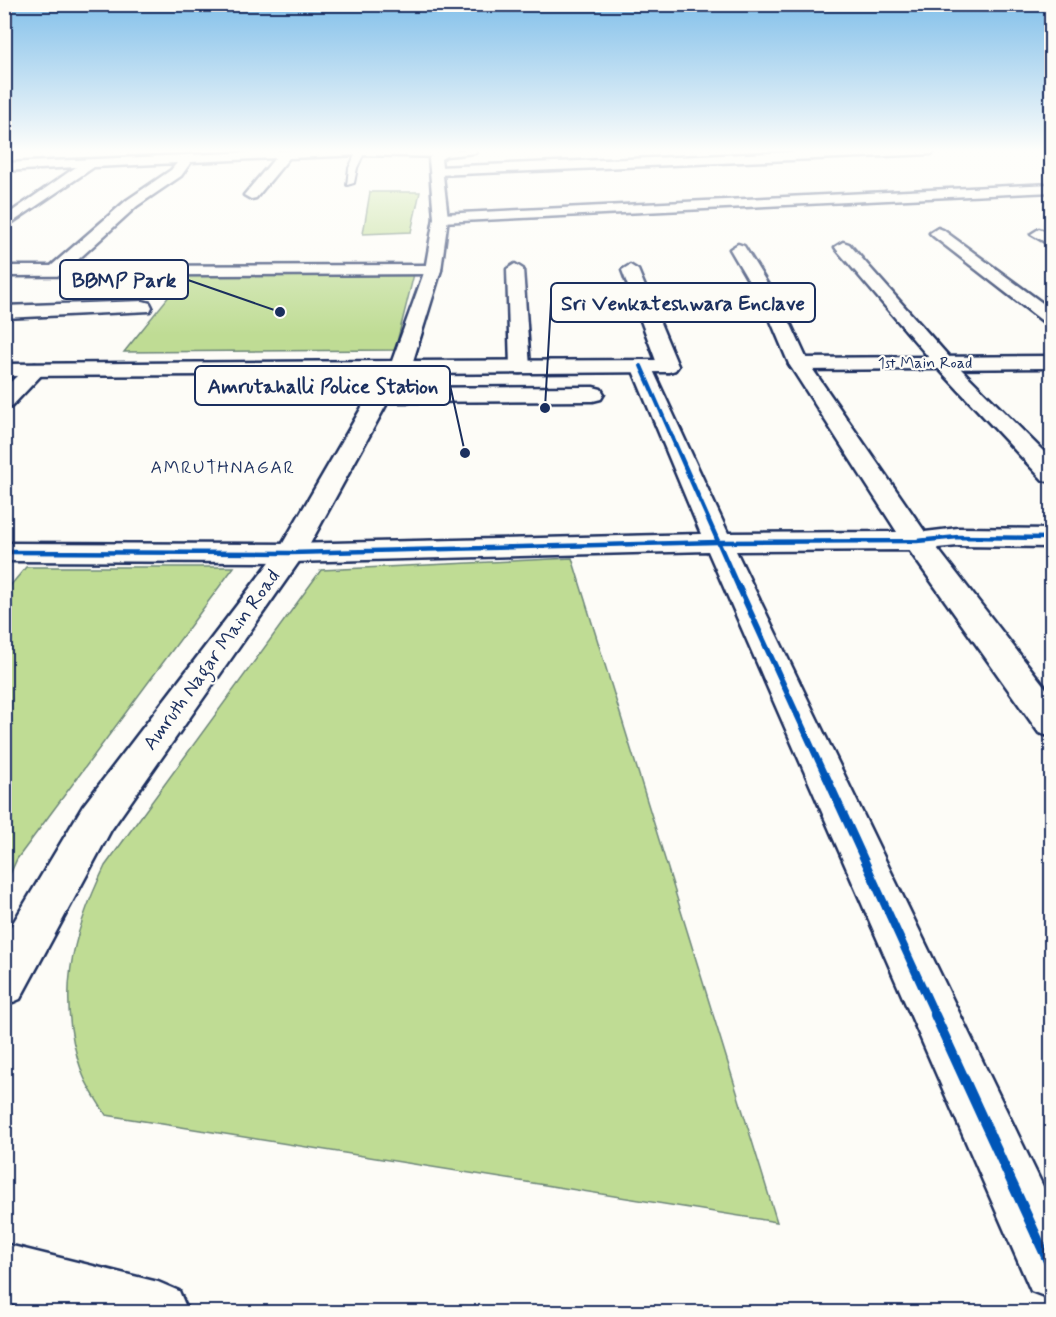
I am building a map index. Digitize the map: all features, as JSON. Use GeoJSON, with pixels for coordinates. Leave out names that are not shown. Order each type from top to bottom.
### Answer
{"type":"FeatureCollection","features":[{"type":"Feature","properties":{"kind":"street"},"geometry":{"type":"LineString","coordinates":[[4,224],[22,211]]}},
{"type":"Feature","properties":{"kind":"street"},"geometry":{"type":"LineString","coordinates":[[55,271],[122,211]]}},
{"type":"Feature","properties":{"kind":"street","name":"Amruth Nagar Main Road"},"geometry":{"type":"LineString","coordinates":[[4,983],[97,818],[291,553],[380,395],[400,368],[433,270],[440,211]]}},
{"type":"Feature","properties":{"kind":"street"},"geometry":{"type":"LineString","coordinates":[[441,218],[574,211]]}},
{"type":"Feature","properties":{"kind":"street"},"geometry":{"type":"LineString","coordinates":[[938,233],[1052,319]]}},
{"type":"Feature","properties":{"kind":"street"},"geometry":{"type":"LineString","coordinates":[[843,247],[944,363],[1052,475]]}},
{"type":"Feature","properties":{"kind":"street"},"geometry":{"type":"LineString","coordinates":[[738,249],[777,314],[799,364],[916,541],[1052,723]]}},
{"type":"Feature","properties":{"kind":"street"},"geometry":{"type":"LineString","coordinates":[[515,269],[520,367]]}},
{"type":"Feature","properties":{"kind":"street"},"geometry":{"type":"LineString","coordinates":[[4,271],[433,270]]}},
{"type":"Feature","properties":{"kind":"street"},"geometry":{"type":"LineString","coordinates":[[630,270],[655,366],[718,542],[1052,1270]]}},
{"type":"Feature","properties":{"kind":"street"},"geometry":{"type":"LineString","coordinates":[[4,312],[143,307]]}},
{"type":"Feature","properties":{"kind":"street","name":"1st Main Road"},"geometry":{"type":"LineString","coordinates":[[799,364],[1052,362]]}},
{"type":"Feature","properties":{"kind":"street"},"geometry":{"type":"LineString","coordinates":[[4,370],[655,366]]}},
{"type":"Feature","properties":{"kind":"street"},"geometry":{"type":"LineString","coordinates":[[4,401],[35,370]]}},
{"type":"Feature","properties":{"kind":"street"},"geometry":{"type":"LineString","coordinates":[[380,395],[593,394]]}},
{"type":"Feature","properties":{"kind":"street"},"geometry":{"type":"LineString","coordinates":[[1021,444],[1052,445]]}},
{"type":"Feature","properties":{"kind":"street"},"geometry":{"type":"LineString","coordinates":[[4,552],[291,553],[718,542],[916,541],[958,537],[1052,538]]}},
{"type":"Feature","properties":{"kind":"street"},"geometry":{"type":"LineString","coordinates":[[4,1273],[158,1312]]}},
{"type":"Feature","properties":{"kind":"green space"},"geometry":{"type":"Polygon","coordinates":[[[367,211],[416,211],[411,232],[363,234],[367,211]]]}},
{"type":"Feature","properties":{"kind":"green space"},"geometry":{"type":"Polygon","coordinates":[[[187,274],[414,274],[395,350],[124,352],[187,274]]]}},
{"type":"Feature","properties":{"kind":"green space"},"geometry":{"type":"Polygon","coordinates":[[[572,558],[777,1222],[106,1115],[83,1075],[70,1020],[71,968],[83,918],[93,892],[105,866],[321,570],[572,558]]]}},
{"type":"Feature","properties":{"kind":"green space"},"geometry":{"type":"Polygon","coordinates":[[[26,567],[234,567],[17,859],[5,885],[5,592],[26,567]]]}},
{"type":"Feature","properties":{"kind":"cycle path"},"geometry":{"type":"LineString","coordinates":[[641,366],[718,542],[1052,1270]]}},
{"type":"Feature","properties":{"kind":"cycle path"},"geometry":{"type":"LineString","coordinates":[[4,552],[291,553],[718,542],[917,541],[958,537],[1052,538]]}},
{"type":"Feature","properties":{"kind":"place","name":"BBMP Park"},"geometry":{"type":"Point","coordinates":[280,312]}},
{"type":"Feature","properties":{"kind":"place","name":"Sri Venkateshwara Enclave"},"geometry":{"type":"Point","coordinates":[545,408]}},
{"type":"Feature","properties":{"kind":"place","name":"Amrutahalli Police Station"},"geometry":{"type":"Point","coordinates":[465,453]}},
{"type":"Feature","properties":{"kind":"district","name":"AMRUTHNAGAR"},"geometry":{"type":"Point","coordinates":[223,468]}}]}
